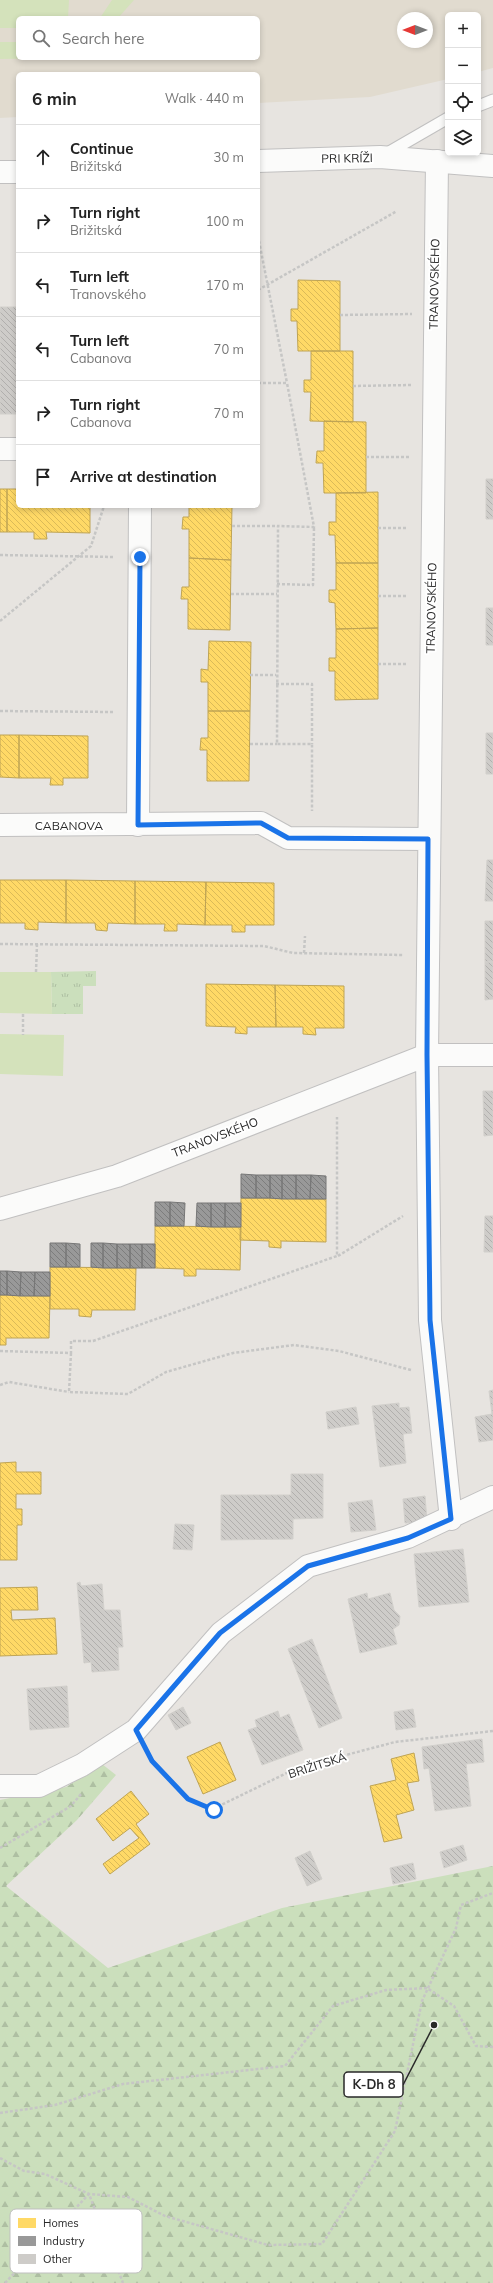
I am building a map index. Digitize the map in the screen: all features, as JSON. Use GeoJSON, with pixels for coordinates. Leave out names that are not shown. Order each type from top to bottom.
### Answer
{"type":"FeatureCollection","features":[{"type":"Feature","properties":{"kind":"street","name":"PRI KRÍŽI"},"geometry":{"type":"LineString","coordinates":[[260,161],[380,157],[493,166]]}},
{"type":"Feature","properties":{"kind":"street","name":"TRANOVSKÉHO"},"geometry":{"type":"LineString","coordinates":[[436,161],[427,1055],[430,1320],[451,1519]]}},
{"type":"Feature","properties":{"kind":"street"},"geometry":{"type":"LineString","coordinates":[[0,172],[16,172]]}},
{"type":"Feature","properties":{"kind":"street"},"geometry":{"type":"LineString","coordinates":[[0,449],[16,449]]}},
{"type":"Feature","properties":{"kind":"street"},"geometry":{"type":"LineString","coordinates":[[138,825],[140,508]]}},
{"type":"Feature","properties":{"kind":"street","name":"CABANOVA"},"geometry":{"type":"LineString","coordinates":[[0,825],[261,823],[288,838],[428,839]]}},
{"type":"Feature","properties":{"kind":"street","name":"TRANOVSKÉHO"},"geometry":{"type":"LineString","coordinates":[[0,1209],[117,1176],[427,1055]]}},
{"type":"Feature","properties":{"kind":"street"},"geometry":{"type":"LineString","coordinates":[[427,1055],[493,1055]]}},
{"type":"Feature","properties":{"kind":"street"},"geometry":{"type":"LineString","coordinates":[[0,1786],[39,1786],[82,1765],[136,1730],[220,1633],[308,1566],[408,1538],[451,1519],[493,1497]]}},
{"type":"Feature","properties":{"kind":"lane"},"geometry":{"type":"LineString","coordinates":[[481,105],[493,100]]}},
{"type":"Feature","properties":{"kind":"lane"},"geometry":{"type":"LineString","coordinates":[[380,157],[445,120]]}},
{"type":"Feature","properties":{"kind":"path"},"geometry":{"type":"LineString","coordinates":[[260,289],[397,211]]}},
{"type":"Feature","properties":{"kind":"path"},"geometry":{"type":"LineString","coordinates":[[260,247],[314,527],[313,585],[277,584]]}},
{"type":"Feature","properties":{"kind":"path"},"geometry":{"type":"LineString","coordinates":[[340,314],[414,314]]}},
{"type":"Feature","properties":{"kind":"path"},"geometry":{"type":"LineString","coordinates":[[260,383],[287,383]]}},
{"type":"Feature","properties":{"kind":"path"},"geometry":{"type":"LineString","coordinates":[[353,386],[409,385]]}},
{"type":"Feature","properties":{"kind":"path"},"geometry":{"type":"LineString","coordinates":[[366,457],[408,457]]}},
{"type":"Feature","properties":{"kind":"path"},"geometry":{"type":"LineString","coordinates":[[0,621],[91,546],[103,508]]}},
{"type":"Feature","properties":{"kind":"path"},"geometry":{"type":"LineString","coordinates":[[232,526],[314,527]]}},
{"type":"Feature","properties":{"kind":"path"},"geometry":{"type":"LineString","coordinates":[[277,744],[276,675],[278,526]]}},
{"type":"Feature","properties":{"kind":"path"},"geometry":{"type":"LineString","coordinates":[[378,528],[412,528]]}},
{"type":"Feature","properties":{"kind":"path"},"geometry":{"type":"LineString","coordinates":[[0,555],[140,557]]}},
{"type":"Feature","properties":{"kind":"path"},"geometry":{"type":"LineString","coordinates":[[231,594],[277,594]]}},
{"type":"Feature","properties":{"kind":"path"},"geometry":{"type":"LineString","coordinates":[[378,596],[412,596]]}},
{"type":"Feature","properties":{"kind":"path"},"geometry":{"type":"LineString","coordinates":[[378,664],[411,664]]}},
{"type":"Feature","properties":{"kind":"path"},"geometry":{"type":"LineString","coordinates":[[250,675],[276,675]]}},
{"type":"Feature","properties":{"kind":"path"},"geometry":{"type":"LineString","coordinates":[[276,684],[312,684],[312,811]]}},
{"type":"Feature","properties":{"kind":"path"},"geometry":{"type":"LineString","coordinates":[[0,711],[139,713]]}},
{"type":"Feature","properties":{"kind":"path"},"geometry":{"type":"LineString","coordinates":[[250,744],[312,744]]}},
{"type":"Feature","properties":{"kind":"path"},"geometry":{"type":"LineString","coordinates":[[304,953],[305,936]]}},
{"type":"Feature","properties":{"kind":"path"},"geometry":{"type":"LineString","coordinates":[[0,944],[264,946],[293,953],[408,955]]}},
{"type":"Feature","properties":{"kind":"path"},"geometry":{"type":"LineString","coordinates":[[36,972],[37,944]]}},
{"type":"Feature","properties":{"kind":"path"},"geometry":{"type":"LineString","coordinates":[[23,1014],[23,1034]]}},
{"type":"Feature","properties":{"kind":"path"},"geometry":{"type":"LineString","coordinates":[[337,1113],[337,1256]]}},
{"type":"Feature","properties":{"kind":"path"},"geometry":{"type":"LineString","coordinates":[[70,1392],[71,1341],[93,1341],[337,1256],[406,1214]]}},
{"type":"Feature","properties":{"kind":"path"},"geometry":{"type":"LineString","coordinates":[[0,1385],[9,1382],[70,1392],[128,1394],[166,1372],[233,1353],[294,1345],[339,1351],[436,1378]]}},
{"type":"Feature","properties":{"kind":"path"},"geometry":{"type":"LineString","coordinates":[[0,1352],[71,1354]]}},
{"type":"Feature","properties":{"kind":"path","name":"BRIŽITSKÁ"},"geometry":{"type":"LineString","coordinates":[[136,1730],[152,1761],[188,1799],[214,1810],[297,1768],[395,1742],[493,1731]]}},
{"type":"Feature","properties":{"kind":"path"},"geometry":{"type":"LineString","coordinates":[[0,2158],[24,2171],[45,2174],[89,2194],[128,2197],[165,2216],[268,2245],[322,2244],[395,2131],[422,2000],[456,1928],[461,1905],[493,1893]]}},
{"type":"Feature","properties":{"kind":"path"},"geometry":{"type":"LineString","coordinates":[[0,2113],[55,2105],[123,2084],[285,2066],[333,2006],[386,1990],[427,1988],[454,2006],[476,2046],[493,2047]]}},
{"type":"Feature","properties":{"kind":"path"},"geometry":{"type":"LineString","coordinates":[[75,2209],[89,2194]]}},
{"type":"Feature","properties":{"kind":"path"},"geometry":{"type":"LineString","coordinates":[[89,2194],[95,2209]]}},
{"type":"Feature","properties":{"kind":"path"},"geometry":{"type":"LineString","coordinates":[[5,2283],[14,2273]]}},
{"type":"Feature","properties":{"kind":"path"},"geometry":{"type":"LineString","coordinates":[[119,2273],[123,2283]]}},
{"type":"Feature","properties":{"kind":"shaded area"},"geometry":{"type":"Polygon","coordinates":[[[0,0],[493,0],[493,68],[481,71],[481,12],[445,12],[445,80],[370,97],[260,103],[260,72],[16,72],[16,117],[0,118],[0,0]]]}},
{"type":"Feature","properties":{"kind":"green space"},"geometry":{"type":"Polygon","coordinates":[[[0,0],[69,0],[68,16],[16,16],[16,28],[0,28],[0,0]]]}},
{"type":"Feature","properties":{"kind":"green space"},"geometry":{"type":"Polygon","coordinates":[[[112,0],[134,0],[120,16],[101,16],[112,0]]]}},
{"type":"Feature","properties":{"kind":"green space"},"geometry":{"type":"Polygon","coordinates":[[[0,42],[16,42],[16,59],[0,59],[0,42]]]}},
{"type":"Feature","properties":{"kind":"green space"},"geometry":{"type":"Polygon","coordinates":[[[96,971],[96,986],[83,986],[83,1014],[52,1014],[51,972],[96,971]]]}},
{"type":"Feature","properties":{"kind":"green space"},"geometry":{"type":"Polygon","coordinates":[[[0,972],[51,972],[52,1014],[0,1013],[0,972]]]}},
{"type":"Feature","properties":{"kind":"green space"},"geometry":{"type":"Polygon","coordinates":[[[0,1034],[64,1035],[63,1076],[0,1074],[0,1034]]]}},
{"type":"Feature","properties":{"kind":"green space"},"geometry":{"type":"Polygon","coordinates":[[[102,1764],[116,1775],[77,1820],[6,1886],[108,1968],[282,1908],[493,1866],[493,2283],[0,2283],[0,1800],[66,1787],[102,1764]]]}},
{"type":"Feature","properties":{"kind":"building: Homes"},"geometry":{"type":"Polygon","coordinates":[[[298,280],[340,281],[340,351],[298,351],[297,321],[291,321],[291,309],[298,309],[298,280]]]}},
{"type":"Feature","properties":{"kind":"building: Homes"},"geometry":{"type":"Polygon","coordinates":[[[311,351],[353,351],[353,422],[310,421],[311,392],[304,392],[304,380],[311,380],[311,351]]]}},
{"type":"Feature","properties":{"kind":"building: Homes"},"geometry":{"type":"Polygon","coordinates":[[[324,421],[366,422],[366,493],[324,493],[323,463],[316,463],[317,451],[324,451],[324,421]]]}},
{"type":"Feature","properties":{"kind":"building: Homes"},"geometry":{"type":"Polygon","coordinates":[[[0,489],[7,489],[7,532],[0,532],[0,489]]]}},
{"type":"Feature","properties":{"kind":"building: Homes"},"geometry":{"type":"Polygon","coordinates":[[[7,489],[16,489],[16,508],[90,508],[90,533],[46,532],[47,539],[34,539],[34,532],[7,532],[7,489]]]}},
{"type":"Feature","properties":{"kind":"building: Homes"},"geometry":{"type":"Polygon","coordinates":[[[378,492],[378,563],[336,563],[335,535],[329,535],[329,522],[336,522],[336,493],[378,492]]]}},
{"type":"Feature","properties":{"kind":"building: Homes"},"geometry":{"type":"Polygon","coordinates":[[[189,508],[232,508],[231,560],[189,558],[189,529],[182,529],[183,517],[189,517],[189,508]]]}},
{"type":"Feature","properties":{"kind":"building: Homes"},"geometry":{"type":"Polygon","coordinates":[[[189,558],[231,560],[230,630],[188,629],[188,599],[181,599],[182,587],[189,587],[189,558]]]}},
{"type":"Feature","properties":{"kind":"building: Homes"},"geometry":{"type":"Polygon","coordinates":[[[336,563],[378,563],[378,628],[336,629],[335,603],[329,602],[329,590],[336,590],[336,563]]]}},
{"type":"Feature","properties":{"kind":"building: Homes"},"geometry":{"type":"Polygon","coordinates":[[[378,628],[378,699],[335,700],[335,671],[329,671],[329,658],[336,658],[336,629],[378,628]]]}},
{"type":"Feature","properties":{"kind":"building: Homes"},"geometry":{"type":"Polygon","coordinates":[[[209,641],[251,642],[250,711],[208,711],[208,682],[201,682],[201,669],[208,670],[209,641]]]}},
{"type":"Feature","properties":{"kind":"building: Homes"},"geometry":{"type":"Polygon","coordinates":[[[208,711],[250,711],[249,781],[207,781],[207,750],[200,750],[201,738],[208,738],[208,711]]]}},
{"type":"Feature","properties":{"kind":"building: Homes"},"geometry":{"type":"Polygon","coordinates":[[[0,735],[19,735],[19,778],[0,777],[0,735]]]}},
{"type":"Feature","properties":{"kind":"building: Homes"},"geometry":{"type":"Polygon","coordinates":[[[19,735],[88,736],[88,778],[63,778],[63,785],[50,785],[51,778],[19,778],[19,735]]]}},
{"type":"Feature","properties":{"kind":"building: Homes"},"geometry":{"type":"Polygon","coordinates":[[[0,880],[66,880],[66,923],[38,922],[38,930],[25,929],[25,923],[0,923],[0,880]]]}},
{"type":"Feature","properties":{"kind":"building: Homes"},"geometry":{"type":"Polygon","coordinates":[[[66,880],[135,881],[135,924],[108,923],[107,931],[96,930],[95,923],[66,923],[66,880]]]}},
{"type":"Feature","properties":{"kind":"building: Homes"},"geometry":{"type":"Polygon","coordinates":[[[135,881],[206,882],[205,925],[177,924],[177,931],[164,931],[165,924],[135,924],[135,881]]]}},
{"type":"Feature","properties":{"kind":"building: Homes"},"geometry":{"type":"Polygon","coordinates":[[[206,882],[274,883],[274,925],[245,925],[245,932],[232,932],[232,925],[205,925],[206,882]]]}},
{"type":"Feature","properties":{"kind":"building: Homes"},"geometry":{"type":"Polygon","coordinates":[[[206,984],[275,985],[276,1027],[247,1027],[247,1034],[235,1033],[236,1027],[206,1026],[206,984]]]}},
{"type":"Feature","properties":{"kind":"building: Homes"},"geometry":{"type":"Polygon","coordinates":[[[275,985],[344,986],[344,1028],[315,1028],[316,1035],[303,1034],[303,1027],[276,1027],[275,985]]]}},
{"type":"Feature","properties":{"kind":"building: Homes"},"geometry":{"type":"Polygon","coordinates":[[[241,1198],[326,1199],[326,1242],[281,1241],[281,1248],[269,1247],[269,1241],[240,1240],[241,1198]]]}},
{"type":"Feature","properties":{"kind":"building: Homes"},"geometry":{"type":"Polygon","coordinates":[[[155,1226],[241,1227],[240,1270],[196,1269],[196,1276],[184,1276],[184,1269],[155,1268],[155,1226]]]}},
{"type":"Feature","properties":{"kind":"building: Homes"},"geometry":{"type":"Polygon","coordinates":[[[50,1267],[136,1268],[135,1310],[92,1310],[91,1317],[79,1316],[79,1309],[50,1309],[50,1267]]]}},
{"type":"Feature","properties":{"kind":"building: Homes"},"geometry":{"type":"Polygon","coordinates":[[[0,1295],[50,1296],[49,1338],[6,1338],[6,1345],[0,1345],[0,1295]]]}},
{"type":"Feature","properties":{"kind":"building: Homes"},"geometry":{"type":"Polygon","coordinates":[[[16,1462],[16,1472],[41,1472],[41,1494],[16,1494],[16,1509],[22,1509],[22,1525],[17,1525],[17,1560],[0,1560],[0,1463],[16,1462]]]}},
{"type":"Feature","properties":{"kind":"building: Homes"},"geometry":{"type":"Polygon","coordinates":[[[37,1587],[38,1610],[11,1610],[12,1620],[55,1618],[57,1654],[0,1656],[0,1588],[37,1587]]]}},
{"type":"Feature","properties":{"kind":"building: Homes"},"geometry":{"type":"Polygon","coordinates":[[[220,1742],[236,1780],[203,1794],[187,1757],[220,1742]]]}},
{"type":"Feature","properties":{"kind":"building: Homes"},"geometry":{"type":"Polygon","coordinates":[[[414,1753],[419,1781],[407,1783],[414,1810],[396,1815],[402,1838],[384,1842],[370,1786],[396,1780],[391,1759],[414,1753]]]}},
{"type":"Feature","properties":{"kind":"building: Homes"},"geometry":{"type":"Polygon","coordinates":[[[131,1791],[149,1814],[136,1824],[150,1844],[110,1874],[103,1864],[139,1838],[130,1828],[113,1841],[96,1819],[131,1791]]]}},
{"type":"Feature","properties":{"kind":"building: Industry"},"geometry":{"type":"Polygon","coordinates":[[[241,1174],[256,1175],[256,1198],[241,1198],[241,1174]]]}},
{"type":"Feature","properties":{"kind":"building: Industry"},"geometry":{"type":"Polygon","coordinates":[[[256,1175],[270,1175],[270,1198],[256,1198],[256,1175]]]}},
{"type":"Feature","properties":{"kind":"building: Industry"},"geometry":{"type":"Polygon","coordinates":[[[270,1175],[282,1175],[282,1199],[270,1198],[270,1175]]]}},
{"type":"Feature","properties":{"kind":"building: Industry"},"geometry":{"type":"Polygon","coordinates":[[[282,1175],[296,1175],[296,1199],[282,1199],[282,1175]]]}},
{"type":"Feature","properties":{"kind":"building: Industry"},"geometry":{"type":"Polygon","coordinates":[[[296,1175],[311,1175],[310,1199],[296,1199],[296,1175]]]}},
{"type":"Feature","properties":{"kind":"building: Industry"},"geometry":{"type":"Polygon","coordinates":[[[311,1175],[326,1176],[326,1199],[310,1199],[311,1175]]]}},
{"type":"Feature","properties":{"kind":"building: Industry"},"geometry":{"type":"Polygon","coordinates":[[[155,1202],[170,1202],[170,1226],[155,1226],[155,1202]]]}},
{"type":"Feature","properties":{"kind":"building: Industry"},"geometry":{"type":"Polygon","coordinates":[[[170,1202],[185,1203],[184,1226],[170,1226],[170,1202]]]}},
{"type":"Feature","properties":{"kind":"building: Industry"},"geometry":{"type":"Polygon","coordinates":[[[197,1203],[211,1203],[211,1227],[196,1226],[197,1203]]]}},
{"type":"Feature","properties":{"kind":"building: Industry"},"geometry":{"type":"Polygon","coordinates":[[[211,1203],[225,1203],[225,1227],[211,1227],[211,1203]]]}},
{"type":"Feature","properties":{"kind":"building: Industry"},"geometry":{"type":"Polygon","coordinates":[[[225,1203],[241,1203],[241,1227],[225,1227],[225,1203]]]}},
{"type":"Feature","properties":{"kind":"building: Industry"},"geometry":{"type":"Polygon","coordinates":[[[50,1243],[66,1243],[66,1267],[50,1267],[50,1243]]]}},
{"type":"Feature","properties":{"kind":"building: Industry"},"geometry":{"type":"Polygon","coordinates":[[[66,1243],[80,1244],[80,1267],[66,1267],[66,1243]]]}},
{"type":"Feature","properties":{"kind":"building: Industry"},"geometry":{"type":"Polygon","coordinates":[[[91,1243],[103,1243],[103,1268],[91,1267],[91,1243]]]}},
{"type":"Feature","properties":{"kind":"building: Industry"},"geometry":{"type":"Polygon","coordinates":[[[103,1243],[117,1244],[117,1268],[103,1268],[103,1243]]]}},
{"type":"Feature","properties":{"kind":"building: Industry"},"geometry":{"type":"Polygon","coordinates":[[[117,1244],[130,1244],[130,1268],[117,1268],[117,1244]]]}},
{"type":"Feature","properties":{"kind":"building: Industry"},"geometry":{"type":"Polygon","coordinates":[[[130,1244],[142,1244],[142,1268],[130,1268],[130,1244]]]}},
{"type":"Feature","properties":{"kind":"building: Industry"},"geometry":{"type":"Polygon","coordinates":[[[142,1244],[155,1244],[155,1268],[142,1268],[142,1244]]]}},
{"type":"Feature","properties":{"kind":"building: Industry"},"geometry":{"type":"Polygon","coordinates":[[[0,1271],[7,1271],[7,1295],[0,1295],[0,1271]]]}},
{"type":"Feature","properties":{"kind":"building: Industry"},"geometry":{"type":"Polygon","coordinates":[[[7,1271],[21,1272],[20,1296],[7,1295],[7,1271]]]}},
{"type":"Feature","properties":{"kind":"building: Industry"},"geometry":{"type":"Polygon","coordinates":[[[21,1272],[35,1272],[34,1296],[20,1296],[21,1272]]]}},
{"type":"Feature","properties":{"kind":"building: Industry"},"geometry":{"type":"Polygon","coordinates":[[[35,1272],[50,1272],[50,1296],[34,1296],[35,1272]]]}},
{"type":"Feature","properties":{"kind":"building: Other"},"geometry":{"type":"Polygon","coordinates":[[[0,307],[16,307],[16,414],[0,414],[0,307]]]}},
{"type":"Feature","properties":{"kind":"building: Other"},"geometry":{"type":"Polygon","coordinates":[[[486,479],[493,479],[493,519],[486,519],[486,479]]]}},
{"type":"Feature","properties":{"kind":"building: Other"},"geometry":{"type":"Polygon","coordinates":[[[486,608],[493,608],[493,645],[486,645],[486,608]]]}},
{"type":"Feature","properties":{"kind":"building: Other"},"geometry":{"type":"Polygon","coordinates":[[[486,733],[493,733],[493,774],[486,774],[486,733]]]}},
{"type":"Feature","properties":{"kind":"building: Other"},"geometry":{"type":"Polygon","coordinates":[[[487,860],[493,860],[493,901],[485,901],[487,860]]]}},
{"type":"Feature","properties":{"kind":"building: Other"},"geometry":{"type":"Polygon","coordinates":[[[485,921],[493,921],[493,962],[485,962],[485,921]]]}},
{"type":"Feature","properties":{"kind":"building: Other"},"geometry":{"type":"Polygon","coordinates":[[[485,962],[493,962],[493,999],[485,1000],[485,962]]]}},
{"type":"Feature","properties":{"kind":"building: Other"},"geometry":{"type":"Polygon","coordinates":[[[483,1091],[493,1091],[493,1135],[484,1136],[483,1091]]]}},
{"type":"Feature","properties":{"kind":"building: Other"},"geometry":{"type":"Polygon","coordinates":[[[485,1216],[493,1216],[493,1252],[484,1252],[485,1216]]]}},
{"type":"Feature","properties":{"kind":"building: Other"},"geometry":{"type":"Polygon","coordinates":[[[493,1390],[493,1440],[479,1442],[475,1417],[492,1414],[489,1391],[493,1390]]]}},
{"type":"Feature","properties":{"kind":"building: Other"},"geometry":{"type":"Polygon","coordinates":[[[399,1403],[399,1408],[409,1407],[412,1433],[403,1434],[406,1463],[380,1467],[372,1406],[399,1403]]]}},
{"type":"Feature","properties":{"kind":"building: Other"},"geometry":{"type":"Polygon","coordinates":[[[356,1407],[359,1424],[328,1429],[326,1412],[356,1407]]]}},
{"type":"Feature","properties":{"kind":"building: Other"},"geometry":{"type":"Polygon","coordinates":[[[291,1474],[323,1474],[323,1518],[293,1519],[293,1539],[221,1540],[221,1495],[291,1495],[291,1474]]]}},
{"type":"Feature","properties":{"kind":"building: Other"},"geometry":{"type":"Polygon","coordinates":[[[425,1496],[427,1521],[405,1523],[403,1499],[425,1496]]]}},
{"type":"Feature","properties":{"kind":"building: Other"},"geometry":{"type":"Polygon","coordinates":[[[372,1500],[376,1530],[351,1532],[348,1503],[372,1500]]]}},
{"type":"Feature","properties":{"kind":"building: Other"},"geometry":{"type":"Polygon","coordinates":[[[175,1524],[194,1525],[192,1550],[173,1549],[175,1524]]]}},
{"type":"Feature","properties":{"kind":"building: Other"},"geometry":{"type":"Polygon","coordinates":[[[463,1549],[469,1602],[419,1607],[414,1554],[463,1549]]]}},
{"type":"Feature","properties":{"kind":"building: Other"},"geometry":{"type":"Polygon","coordinates":[[[80,1582],[81,1586],[102,1584],[104,1610],[120,1610],[123,1647],[118,1647],[119,1670],[92,1672],[91,1662],[84,1663],[77,1583],[80,1582]]]}},
{"type":"Feature","properties":{"kind":"building: Other"},"geometry":{"type":"Polygon","coordinates":[[[367,1593],[368,1599],[390,1593],[394,1610],[400,1616],[399,1625],[393,1629],[397,1644],[360,1653],[348,1599],[367,1593]]]}},
{"type":"Feature","properties":{"kind":"building: Other"},"geometry":{"type":"Polygon","coordinates":[[[312,1639],[342,1718],[319,1728],[288,1649],[312,1639]]]}},
{"type":"Feature","properties":{"kind":"building: Other"},"geometry":{"type":"Polygon","coordinates":[[[67,1686],[69,1727],[30,1730],[27,1689],[67,1686]]]}},
{"type":"Feature","properties":{"kind":"building: Other"},"geometry":{"type":"Polygon","coordinates":[[[183,1707],[191,1723],[176,1730],[168,1715],[183,1707]]]}},
{"type":"Feature","properties":{"kind":"building: Other"},"geometry":{"type":"Polygon","coordinates":[[[413,1709],[416,1727],[396,1730],[394,1712],[413,1709]]]}},
{"type":"Feature","properties":{"kind":"building: Other"},"geometry":{"type":"Polygon","coordinates":[[[278,1711],[280,1718],[289,1714],[303,1750],[262,1765],[248,1730],[257,1727],[255,1720],[278,1711]]]}},
{"type":"Feature","properties":{"kind":"building: Other"},"geometry":{"type":"Polygon","coordinates":[[[482,1739],[484,1762],[466,1764],[471,1806],[435,1811],[429,1768],[424,1769],[422,1747],[482,1739]]]}},
{"type":"Feature","properties":{"kind":"building: Other"},"geometry":{"type":"Polygon","coordinates":[[[463,1845],[467,1860],[444,1868],[440,1852],[463,1845]]]}},
{"type":"Feature","properties":{"kind":"building: Other"},"geometry":{"type":"Polygon","coordinates":[[[310,1851],[322,1879],[307,1886],[295,1858],[310,1851]]]}},
{"type":"Feature","properties":{"kind":"building: Other"},"geometry":{"type":"Polygon","coordinates":[[[413,1863],[416,1879],[393,1884],[390,1868],[413,1863]]]}},
{"type":"Feature","properties":{"kind":"place","name":"K-Dh 8"},"geometry":{"type":"Point","coordinates":[434,2025]}},
{"type":"Feature","properties":{"kind":"route"},"geometry":{"type":"LineString","coordinates":[[140,557],[138,825],[261,823],[288,838],[428,839],[427,1055],[430,1320],[451,1519],[408,1538],[308,1566],[220,1633],[136,1730],[152,1761],[188,1799],[214,1810]]}}]}
